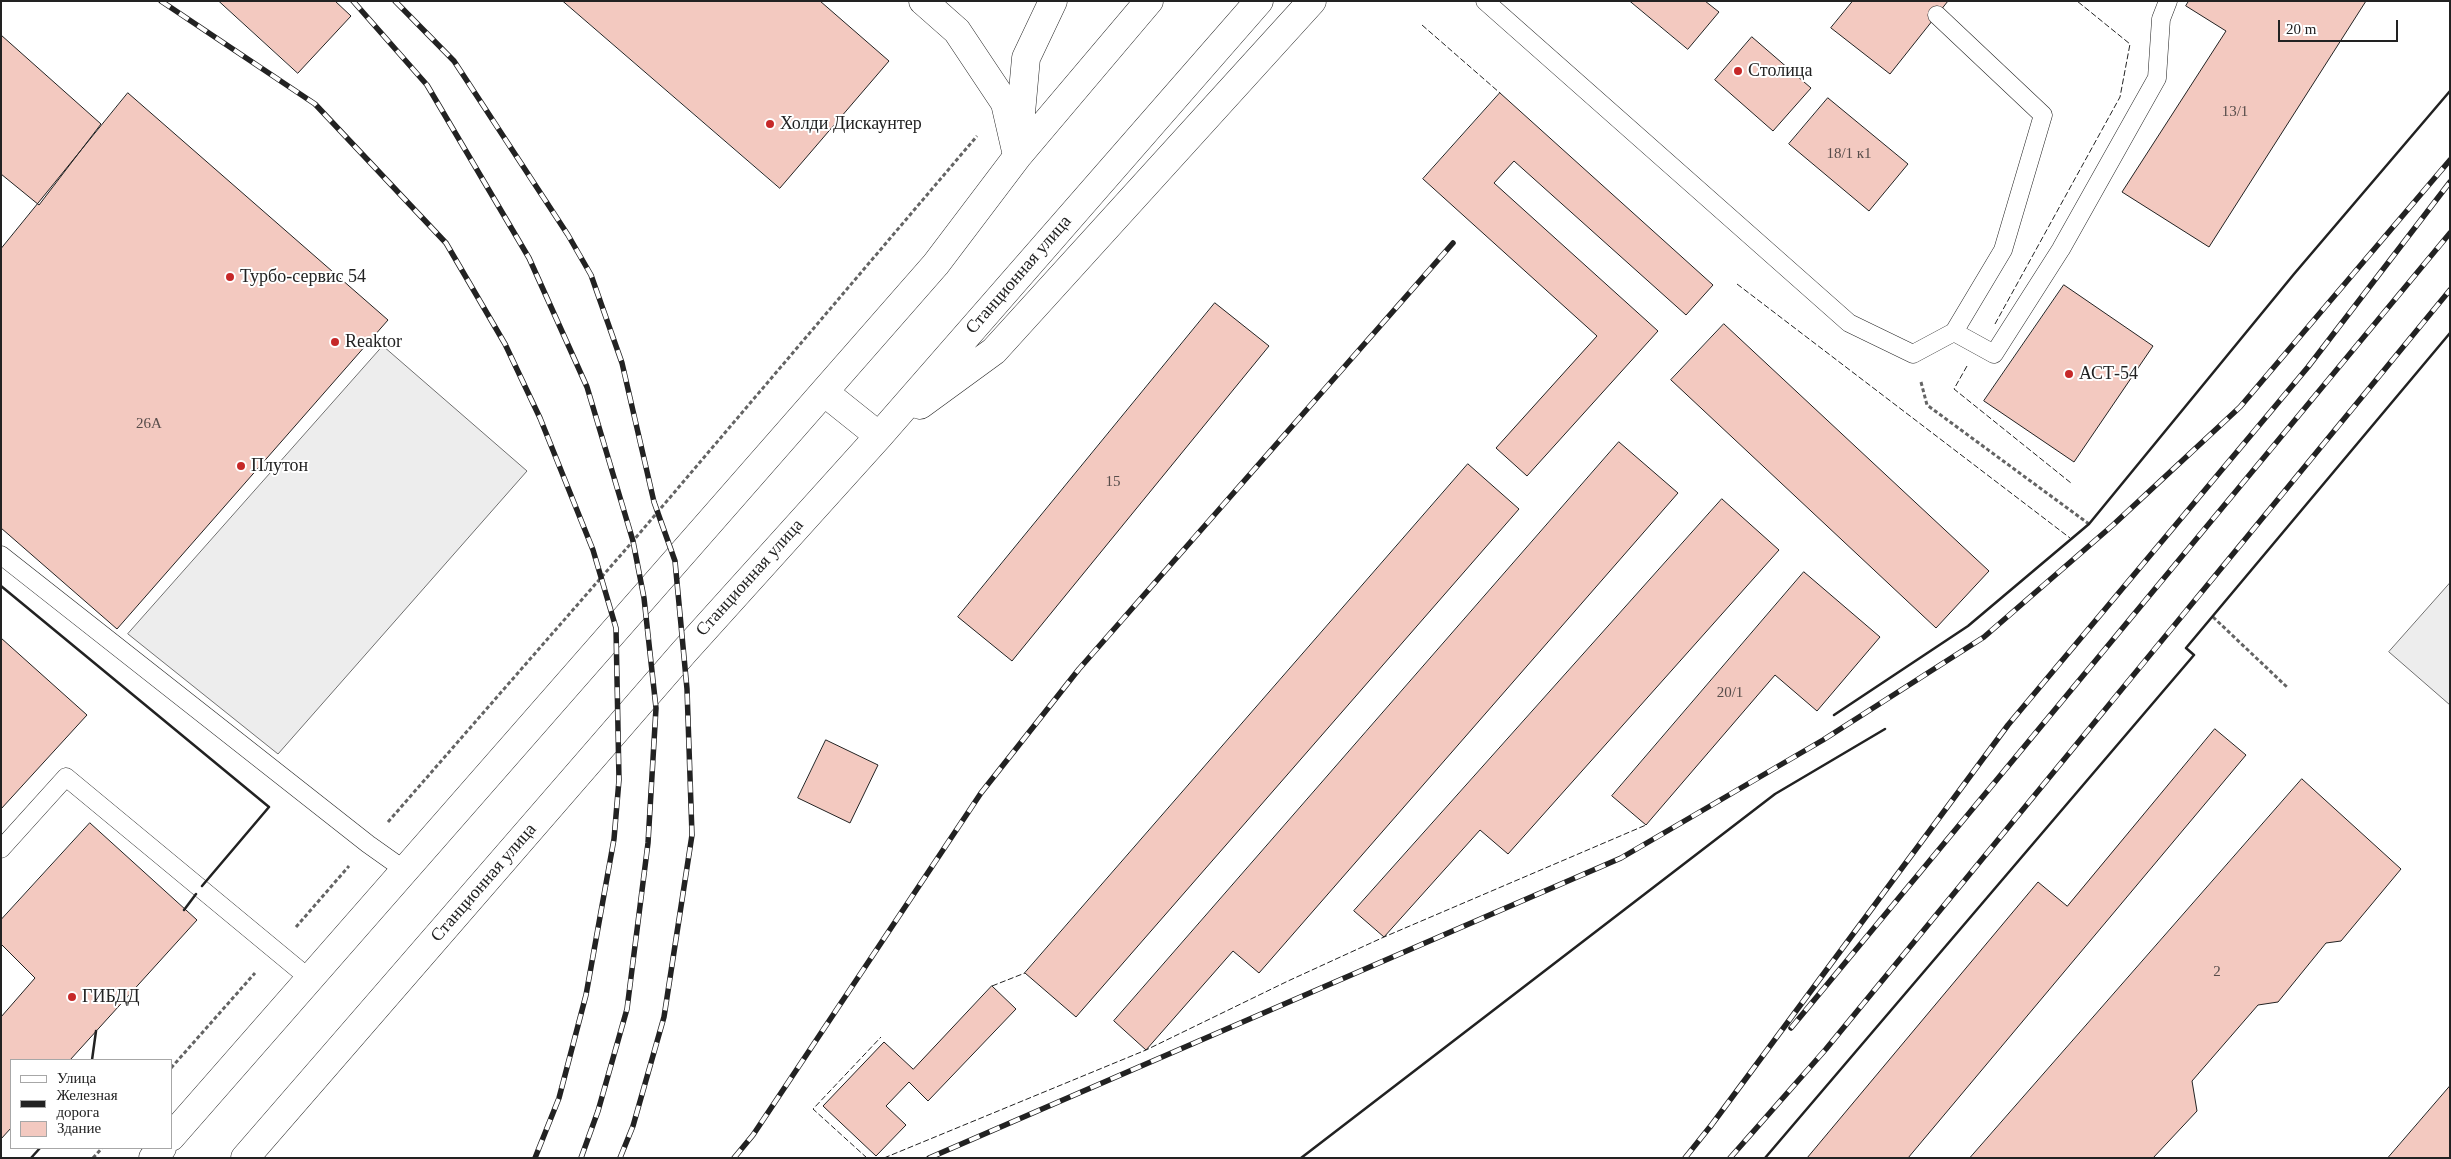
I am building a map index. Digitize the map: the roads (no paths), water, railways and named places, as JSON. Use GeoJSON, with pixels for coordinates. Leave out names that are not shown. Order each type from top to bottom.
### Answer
{"type":"FeatureCollection","features":[{"type":"Feature","properties":{"kind":"main road"},"geometry":{"type":"LineString","coordinates":[[923,1],[957,31],[1005,104],[1017,157]]}},
{"type":"Feature","properties":{"kind":"main road"},"geometry":{"type":"LineString","coordinates":[[1017,157],[1026,58],[1053,1]]}},
{"type":"Feature","properties":{"kind":"main road"},"geometry":{"type":"LineString","coordinates":[[172,1136],[936,264],[1017,157],[1149,1]]}},
{"type":"Feature","properties":{"kind":"main road","name":"Станционная улица"},"geometry":{"type":"LineString","coordinates":[[245,1158],[684,652],[879,436],[1259,1]]}},
{"type":"Feature","properties":{"kind":"main road"},"geometry":{"type":"LineString","coordinates":[[824,392],[879,436],[994,350],[1312,1]]}},
{"type":"Feature","properties":{"kind":"main road"},"geometry":{"type":"LineString","coordinates":[[1258,59],[1333,1]]}},
{"type":"Feature","properties":{"kind":"lane"},"geometry":{"type":"LineString","coordinates":[[1485,1],[1849,323],[1913,354],[1954,332],[2003,250],[2043,115],[1937,15]]}},
{"type":"Feature","properties":{"kind":"lane"},"geometry":{"type":"LineString","coordinates":[[1954,332],[1994,354],[2061,249],[2157,78],[2161,18],[2168,1]]}},
{"type":"Feature","properties":{"kind":"lane"},"geometry":{"type":"LineString","coordinates":[[1,555],[368,844],[406,870]]}},
{"type":"Feature","properties":{"kind":"lane"},"geometry":{"type":"LineString","coordinates":[[1,849],[66,777],[310,979]]}},
{"type":"Feature","properties":{"kind":"railway"},"geometry":{"type":"LineString","coordinates":[[161,1],[315,104],[446,243],[505,344],[540,418],[593,550],[616,628],[619,780],[614,839],[586,995],[559,1098],[535,1158]]}},
{"type":"Feature","properties":{"kind":"railway"},"geometry":{"type":"LineString","coordinates":[[353,1],[427,85],[529,258],[587,387],[633,541],[644,598],[656,708],[648,843],[627,1009],[598,1111],[581,1158]]}},
{"type":"Feature","properties":{"kind":"railway"},"geometry":{"type":"LineString","coordinates":[[395,1],[454,61],[568,235],[591,275],[622,363],[654,502],[675,561],[687,689],[692,835],[664,1017],[633,1126],[620,1158]]}},
{"type":"Feature","properties":{"kind":"railway"},"geometry":{"type":"LineString","coordinates":[[929,1158],[1621,858],[1823,740],[1984,637],[2113,525],[2240,407],[2450,160]]}},
{"type":"Feature","properties":{"kind":"railway"},"geometry":{"type":"LineString","coordinates":[[1710,1127],[2008,725],[2308,367],[2450,182]]}},
{"type":"Feature","properties":{"kind":"railway"},"geometry":{"type":"LineString","coordinates":[[1791,1028],[2450,233]]}},
{"type":"Feature","properties":{"kind":"railway"},"geometry":{"type":"LineString","coordinates":[[734,1158],[753,1135],[981,793],[1079,669],[1453,243]]}},
{"type":"Feature","properties":{"kind":"railway"},"geometry":{"type":"LineString","coordinates":[[1730,1158],[1826,1049],[2450,290]]}},
{"type":"Feature","properties":{"kind":"railway"},"geometry":{"type":"LineString","coordinates":[[1685,1158],[1713,1123]]}},
{"type":"Feature","properties":{"kind":"place","name":"Столица"},"geometry":{"type":"Point","coordinates":[1738,71]}},
{"type":"Feature","properties":{"kind":"place","name":"Холди Дискаунтер"},"geometry":{"type":"Point","coordinates":[770,124]}},
{"type":"Feature","properties":{"kind":"place","name":"Турбо-сервис 54"},"geometry":{"type":"Point","coordinates":[230,277]}},
{"type":"Feature","properties":{"kind":"place","name":"Reaktor"},"geometry":{"type":"Point","coordinates":[335,342]}},
{"type":"Feature","properties":{"kind":"place","name":"АСТ-54"},"geometry":{"type":"Point","coordinates":[2069,374]}},
{"type":"Feature","properties":{"kind":"place","name":"Плутон"},"geometry":{"type":"Point","coordinates":[241,466]}},
{"type":"Feature","properties":{"kind":"place","name":"ГИБДД"},"geometry":{"type":"Point","coordinates":[72,997]}}]}
